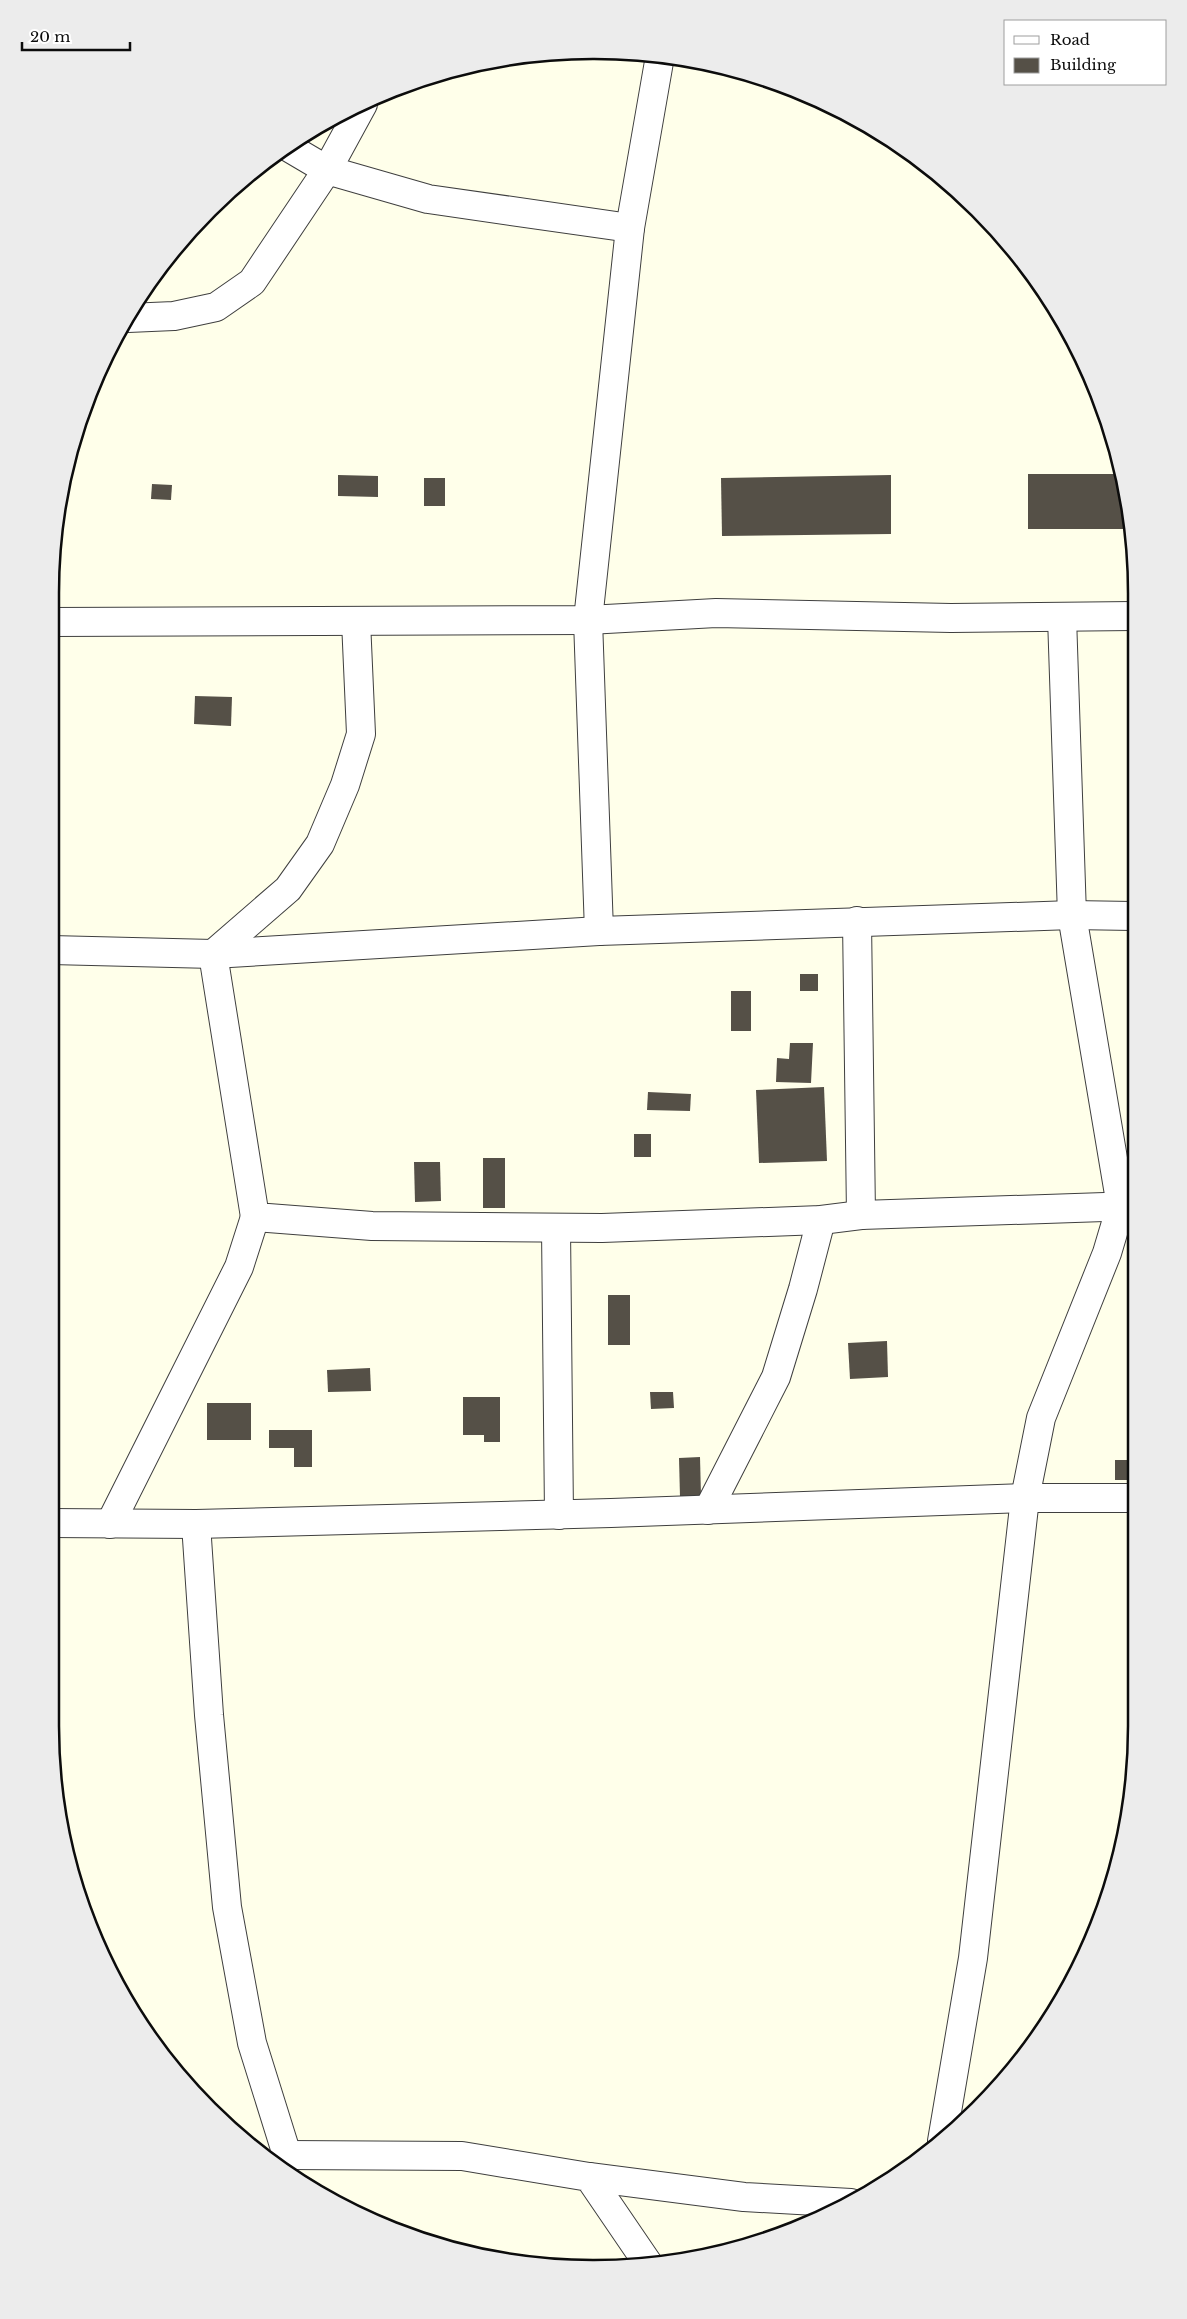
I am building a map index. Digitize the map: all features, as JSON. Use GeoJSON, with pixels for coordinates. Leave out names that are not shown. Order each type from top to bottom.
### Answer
{"type":"FeatureCollection","features":[{"type":"Feature","properties":{"kind":"street"},"geometry":{"type":"LineString","coordinates":[[600,932],[588,620],[630,228],[659,63]]}},
{"type":"Feature","properties":{"kind":"street"},"geometry":{"type":"LineString","coordinates":[[135,318],[174,316],[216,307],[252,282],[327,170],[358,114]]}},
{"type":"Feature","properties":{"kind":"street"},"geometry":{"type":"LineString","coordinates":[[294,150],[327,170],[428,199],[630,228]]}},
{"type":"Feature","properties":{"kind":"street"},"geometry":{"type":"LineString","coordinates":[[59,622],[588,620],[716,613],[951,618],[1128,616]]}},
{"type":"Feature","properties":{"kind":"street"},"geometry":{"type":"LineString","coordinates":[[944,2130],[973,1958],[1025,1498],[1041,1418],[1127,1206],[1072,915],[1062,617]]}},
{"type":"Feature","properties":{"kind":"street"},"geometry":{"type":"LineString","coordinates":[[213,954],[288,890],[320,844],[328,827],[345,785],[361,734],[356,621]]}},
{"type":"Feature","properties":{"kind":"street"},"geometry":{"type":"LineString","coordinates":[[59,950],[213,954],[600,932],[856,921],[1072,915],[1128,916]]}},
{"type":"Feature","properties":{"kind":"street"},"geometry":{"type":"LineString","coordinates":[[856,921],[861,1215]]}},
{"type":"Feature","properties":{"kind":"street"},"geometry":{"type":"LineString","coordinates":[[110,1524],[239,1267],[255,1217],[213,954]]}},
{"type":"Feature","properties":{"kind":"street"},"geometry":{"type":"LineString","coordinates":[[255,1217],[372,1226],[602,1228],[821,1220],[861,1215],[1127,1206]]}},
{"type":"Feature","properties":{"kind":"street"},"geometry":{"type":"LineString","coordinates":[[708,1510],[776,1377],[803,1289],[821,1220]]}},
{"type":"Feature","properties":{"kind":"street"},"geometry":{"type":"LineString","coordinates":[[556,1228],[559,1515]]}},
{"type":"Feature","properties":{"kind":"street"},"geometry":{"type":"LineString","coordinates":[[59,1523],[196,1524],[559,1515],[1025,1498],[1128,1498]]}},
{"type":"Feature","properties":{"kind":"street"},"geometry":{"type":"LineString","coordinates":[[196,1524],[209,1715],[227,1907],[252,2043],[282,2159],[462,2156],[589,2177],[744,2197],[835,2202]]}},
{"type":"Feature","properties":{"kind":"street"},"geometry":{"type":"LineString","coordinates":[[589,2177],[644,2258]]}},
{"type":"Feature","properties":{"kind":"building"},"geometry":{"type":"Polygon","coordinates":[[[1028,474],[1114,474],[1124,529],[1028,529],[1028,474]]]}},
{"type":"Feature","properties":{"kind":"building"},"geometry":{"type":"Polygon","coordinates":[[[338,475],[378,476],[378,497],[338,496],[338,475]]]}},
{"type":"Feature","properties":{"kind":"building"},"geometry":{"type":"Polygon","coordinates":[[[891,475],[891,534],[722,536],[721,478],[891,475]]]}},
{"type":"Feature","properties":{"kind":"building"},"geometry":{"type":"Polygon","coordinates":[[[424,478],[445,478],[445,506],[424,506],[424,478]]]}},
{"type":"Feature","properties":{"kind":"building"},"geometry":{"type":"Polygon","coordinates":[[[152,484],[172,485],[171,500],[151,499],[152,484]]]}},
{"type":"Feature","properties":{"kind":"building"},"geometry":{"type":"Polygon","coordinates":[[[195,696],[232,697],[231,726],[194,724],[195,696]]]}},
{"type":"Feature","properties":{"kind":"building"},"geometry":{"type":"Polygon","coordinates":[[[800,974],[818,974],[818,991],[800,991],[800,974]]]}},
{"type":"Feature","properties":{"kind":"building"},"geometry":{"type":"Polygon","coordinates":[[[731,991],[751,991],[751,1031],[731,1031],[731,991]]]}},
{"type":"Feature","properties":{"kind":"building"},"geometry":{"type":"Polygon","coordinates":[[[790,1043],[813,1043],[811,1083],[776,1082],[777,1058],[789,1059],[790,1043]]]}},
{"type":"Feature","properties":{"kind":"building"},"geometry":{"type":"Polygon","coordinates":[[[824,1087],[827,1161],[759,1163],[756,1090],[824,1087]]]}},
{"type":"Feature","properties":{"kind":"building"},"geometry":{"type":"Polygon","coordinates":[[[648,1092],[691,1094],[690,1111],[647,1110],[648,1092]]]}},
{"type":"Feature","properties":{"kind":"building"},"geometry":{"type":"Polygon","coordinates":[[[634,1134],[651,1134],[651,1157],[634,1157],[634,1134]]]}},
{"type":"Feature","properties":{"kind":"building"},"geometry":{"type":"Polygon","coordinates":[[[483,1158],[505,1158],[505,1208],[483,1208],[483,1158]]]}},
{"type":"Feature","properties":{"kind":"building"},"geometry":{"type":"Polygon","coordinates":[[[414,1162],[440,1162],[441,1201],[415,1202],[414,1162]]]}},
{"type":"Feature","properties":{"kind":"building"},"geometry":{"type":"Polygon","coordinates":[[[608,1295],[630,1295],[630,1345],[608,1345],[608,1295]]]}},
{"type":"Feature","properties":{"kind":"building"},"geometry":{"type":"Polygon","coordinates":[[[887,1341],[888,1377],[850,1379],[848,1343],[887,1341]]]}},
{"type":"Feature","properties":{"kind":"building"},"geometry":{"type":"Polygon","coordinates":[[[370,1368],[371,1391],[328,1392],[327,1370],[370,1368]]]}},
{"type":"Feature","properties":{"kind":"building"},"geometry":{"type":"Polygon","coordinates":[[[650,1392],[673,1392],[674,1408],[651,1409],[650,1392]]]}},
{"type":"Feature","properties":{"kind":"building"},"geometry":{"type":"Polygon","coordinates":[[[463,1397],[500,1397],[500,1442],[484,1442],[484,1435],[463,1435],[463,1397]]]}},
{"type":"Feature","properties":{"kind":"building"},"geometry":{"type":"Polygon","coordinates":[[[207,1403],[251,1403],[251,1440],[207,1440],[207,1403]]]}},
{"type":"Feature","properties":{"kind":"building"},"geometry":{"type":"Polygon","coordinates":[[[269,1430],[312,1430],[312,1467],[294,1467],[294,1448],[269,1448],[269,1430]]]}},
{"type":"Feature","properties":{"kind":"building"},"geometry":{"type":"Polygon","coordinates":[[[700,1457],[701,1496],[680,1497],[679,1458],[700,1457]]]}},
{"type":"Feature","properties":{"kind":"building"},"geometry":{"type":"Polygon","coordinates":[[[1115,1460],[1128,1460],[1128,1480],[1115,1480],[1115,1460]]]}}]}
